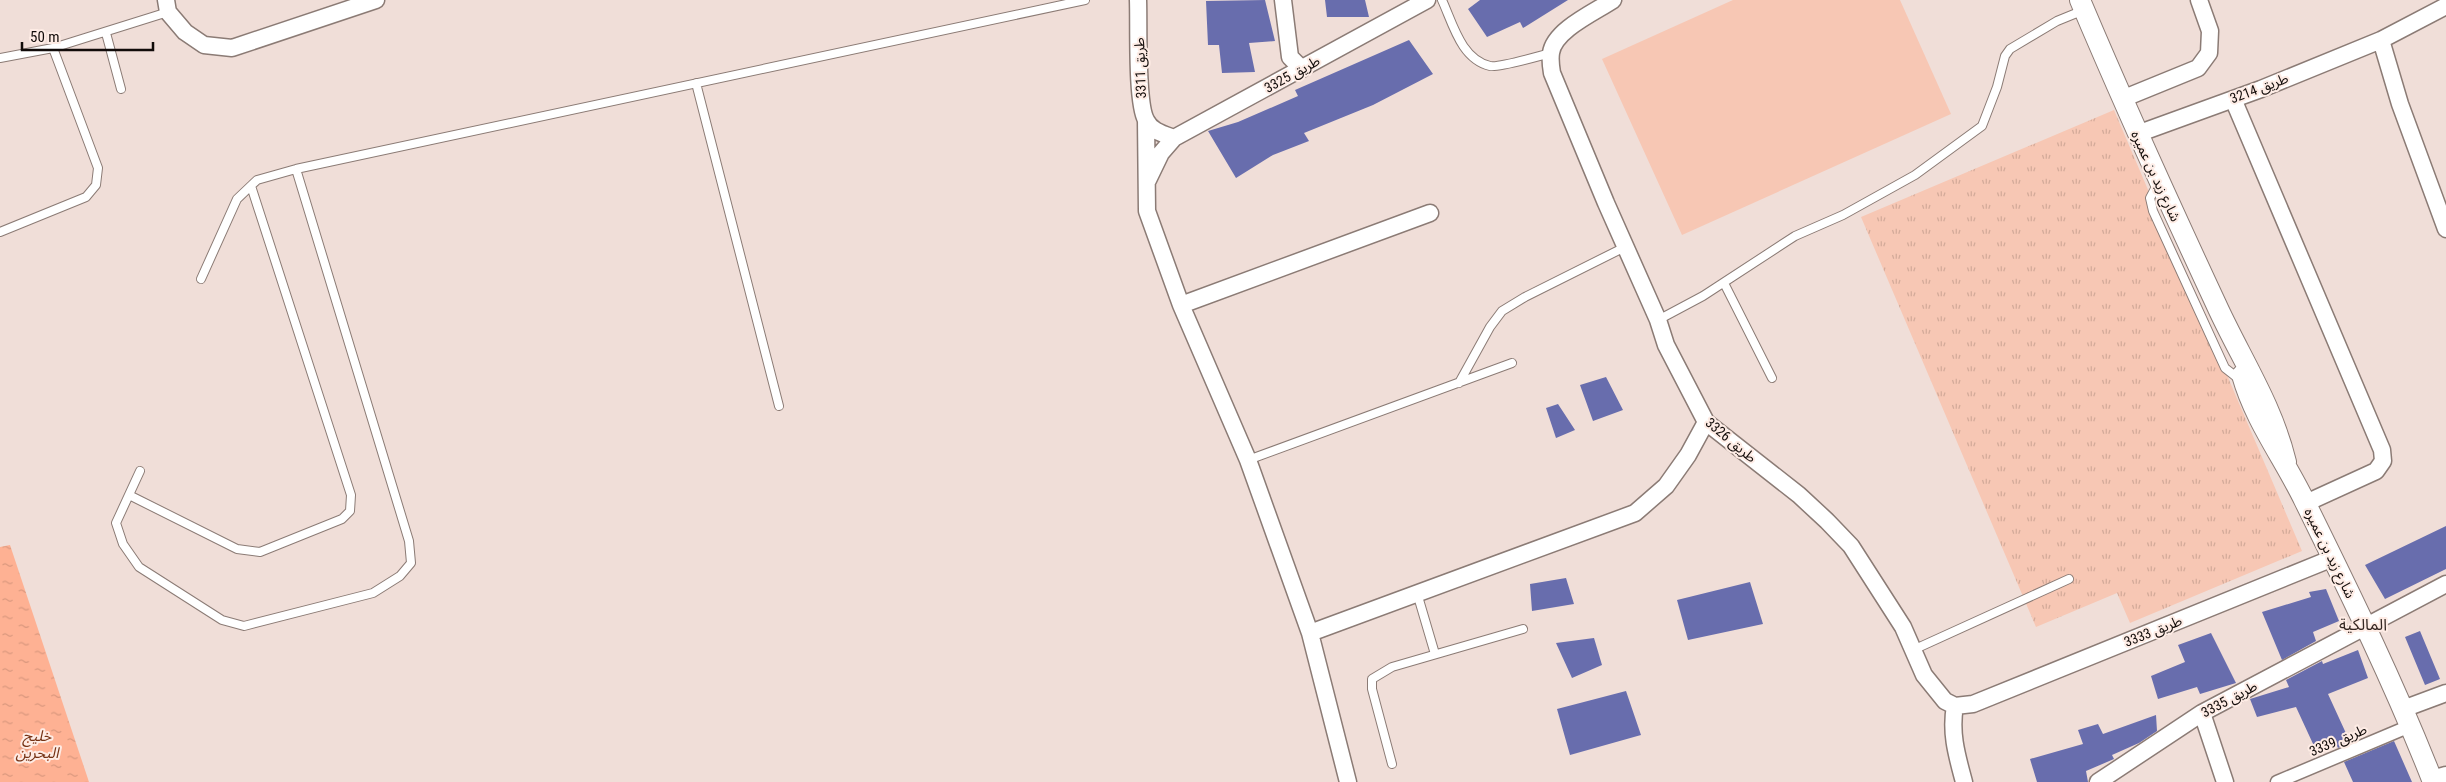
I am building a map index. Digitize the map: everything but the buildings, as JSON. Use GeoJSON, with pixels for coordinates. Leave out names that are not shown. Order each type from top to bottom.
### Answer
{"type":"FeatureCollection","features":[{"type":"Feature","properties":{"kind":"street"},"geometry":{"type":"LineString","coordinates":[[167,6],[185,32],[204,45],[232,48],[376,0]]}},
{"type":"Feature","properties":{"kind":"street","name":"طريق 3311"},"geometry":{"type":"LineString","coordinates":[[1138,0],[1141,102],[1151,126],[1145,189],[1147,211],[1181,305],[1248,460],[1310,633],[1348,782]]}},
{"type":"Feature","properties":{"kind":"street"},"geometry":{"type":"LineString","coordinates":[[1283,0],[1290,58],[1302,68]]}},
{"type":"Feature","properties":{"kind":"street","name":"طريق 3325"},"geometry":{"type":"LineString","coordinates":[[1174,138],[1427,0]]}},
{"type":"Feature","properties":{"kind":"street"},"geometry":{"type":"LineString","coordinates":[[1551,53],[1556,39],[1573,25],[1613,0]]}},
{"type":"Feature","properties":{"kind":"street"},"geometry":{"type":"LineString","coordinates":[[2122,99],[2198,68],[2208,52],[2210,31],[2199,0]]}},
{"type":"Feature","properties":{"kind":"street","name":"شارع زيد بن عميره"},"geometry":{"type":"LineString","coordinates":[[2082,5],[2159,182],[2237,350],[2267,404],[2286,462],[2367,627],[2407,718],[2437,779]]}},
{"type":"Feature","properties":{"kind":"street","name":"طريق 3214"},"geometry":{"type":"LineString","coordinates":[[2137,134],[2233,99],[2381,40],[2446,6]]}},
{"type":"Feature","properties":{"kind":"street"},"geometry":{"type":"LineString","coordinates":[[2381,40],[2400,104],[2446,229]]}},
{"type":"Feature","properties":{"kind":"street","name":"طريق 3326"},"geometry":{"type":"LineString","coordinates":[[1551,53],[1552,73],[1625,247],[1658,320],[1666,346],[1706,422],[1798,495],[1851,546],[1903,627],[1924,675],[1945,701],[1955,706]]}},
{"type":"Feature","properties":{"kind":"street"},"geometry":{"type":"LineString","coordinates":[[2233,99],[2382,450],[2383,461],[2376,471],[2306,503]]}},
{"type":"Feature","properties":{"kind":"street"},"geometry":{"type":"LineString","coordinates":[[1145,189],[1151,170],[1160,153],[1174,138],[1151,126]]}},
{"type":"Feature","properties":{"kind":"street"},"geometry":{"type":"LineString","coordinates":[[1181,305],[1430,213]]}},
{"type":"Feature","properties":{"kind":"street","name":"شارع زيد بن عميره"},"geometry":{"type":"LineString","coordinates":[[2237,350],[2244,381],[2263,428],[2286,462]]}},
{"type":"Feature","properties":{"kind":"street"},"geometry":{"type":"LineString","coordinates":[[1310,633],[1635,513],[1666,486],[1688,455],[1706,422]]}},
{"type":"Feature","properties":{"kind":"street","name":"طريق 3333"},"geometry":{"type":"LineString","coordinates":[[1955,706],[1973,704],[2333,558]]}},
{"type":"Feature","properties":{"kind":"street","name":"طريق 3335"},"geometry":{"type":"LineString","coordinates":[[2098,782],[2202,713],[2446,584]]}},
{"type":"Feature","properties":{"kind":"street"},"geometry":{"type":"LineString","coordinates":[[2407,718],[2446,693]]}},
{"type":"Feature","properties":{"kind":"street"},"geometry":{"type":"LineString","coordinates":[[1955,706],[1952,722],[1953,738],[1964,782]]}},
{"type":"Feature","properties":{"kind":"street"},"geometry":{"type":"LineString","coordinates":[[2202,713],[2225,782]]}},
{"type":"Feature","properties":{"kind":"street","name":"طريق 3339"},"geometry":{"type":"LineString","coordinates":[[2277,782],[2407,718]]}},
{"type":"Feature","properties":{"kind":"lane"},"geometry":{"type":"LineString","coordinates":[[201,279],[237,199],[257,180],[296,169],[1085,0]]}},
{"type":"Feature","properties":{"kind":"lane"},"geometry":{"type":"LineString","coordinates":[[1442,0],[1461,43],[1472,58],[1492,66],[1551,53]]}},
{"type":"Feature","properties":{"kind":"lane"},"geometry":{"type":"LineString","coordinates":[[1658,320],[1724,283],[1795,236],[1843,215],[1915,175],[1982,126],[1997,87],[2005,56],[2010,49],[2082,5]]}},
{"type":"Feature","properties":{"kind":"lane"},"geometry":{"type":"LineString","coordinates":[[0,58],[53,48],[106,32],[167,6]]}},
{"type":"Feature","properties":{"kind":"lane"},"geometry":{"type":"LineString","coordinates":[[106,32],[122,89]]}},
{"type":"Feature","properties":{"kind":"lane"},"geometry":{"type":"LineString","coordinates":[[0,232],[86,196],[96,185],[98,168],[53,48]]}},
{"type":"Feature","properties":{"kind":"lane"},"geometry":{"type":"LineString","coordinates":[[696,83],[779,406]]}},
{"type":"Feature","properties":{"kind":"lane"},"geometry":{"type":"LineString","coordinates":[[140,471],[116,523],[123,544],[139,567],[222,620],[244,626],[373,593],[400,576],[411,563],[408,541],[296,169]]}},
{"type":"Feature","properties":{"kind":"lane"},"geometry":{"type":"LineString","coordinates":[[2159,182],[2152,192],[2153,211],[2225,368],[2244,381]]}},
{"type":"Feature","properties":{"kind":"lane"},"geometry":{"type":"LineString","coordinates":[[129,495],[237,549],[260,552],[342,519],[350,511],[351,495],[251,186]]}},
{"type":"Feature","properties":{"kind":"lane"},"geometry":{"type":"LineString","coordinates":[[1459,383],[1490,327],[1502,311],[1525,297],[1625,247]]}},
{"type":"Feature","properties":{"kind":"lane"},"geometry":{"type":"LineString","coordinates":[[1724,283],[1772,378]]}},
{"type":"Feature","properties":{"kind":"lane"},"geometry":{"type":"LineString","coordinates":[[1248,460],[1512,363]]}},
{"type":"Feature","properties":{"kind":"lane"},"geometry":{"type":"LineString","coordinates":[[1913,650],[2069,579]]}},
{"type":"Feature","properties":{"kind":"lane"},"geometry":{"type":"LineString","coordinates":[[1417,593],[1435,654]]}},
{"type":"Feature","properties":{"kind":"lane"},"geometry":{"type":"LineString","coordinates":[[1392,764],[1372,689],[1372,679],[1392,667],[1522,628]]}},
{"type":"Feature","properties":{"kind":"green space"},"geometry":{"type":"Polygon","coordinates":[[[1733,0],[1900,0],[1951,114],[1682,235],[1602,59],[1733,0]]]}},
{"type":"Feature","properties":{"kind":"green space"},"geometry":{"type":"Polygon","coordinates":[[[2114,110],[2302,551],[2130,623],[2117,593],[2036,627],[1861,217],[2114,110]]]}},
{"type":"Feature","properties":{"kind":"water","name":"خليج البحرين"},"geometry":{"type":"Polygon","coordinates":[[[10,545],[89,782],[0,782],[0,547],[10,545]]]}},
{"type":"Feature","properties":{"kind":"district","name":"المالكية"},"geometry":{"type":"Point","coordinates":[2363,624]}}]}
